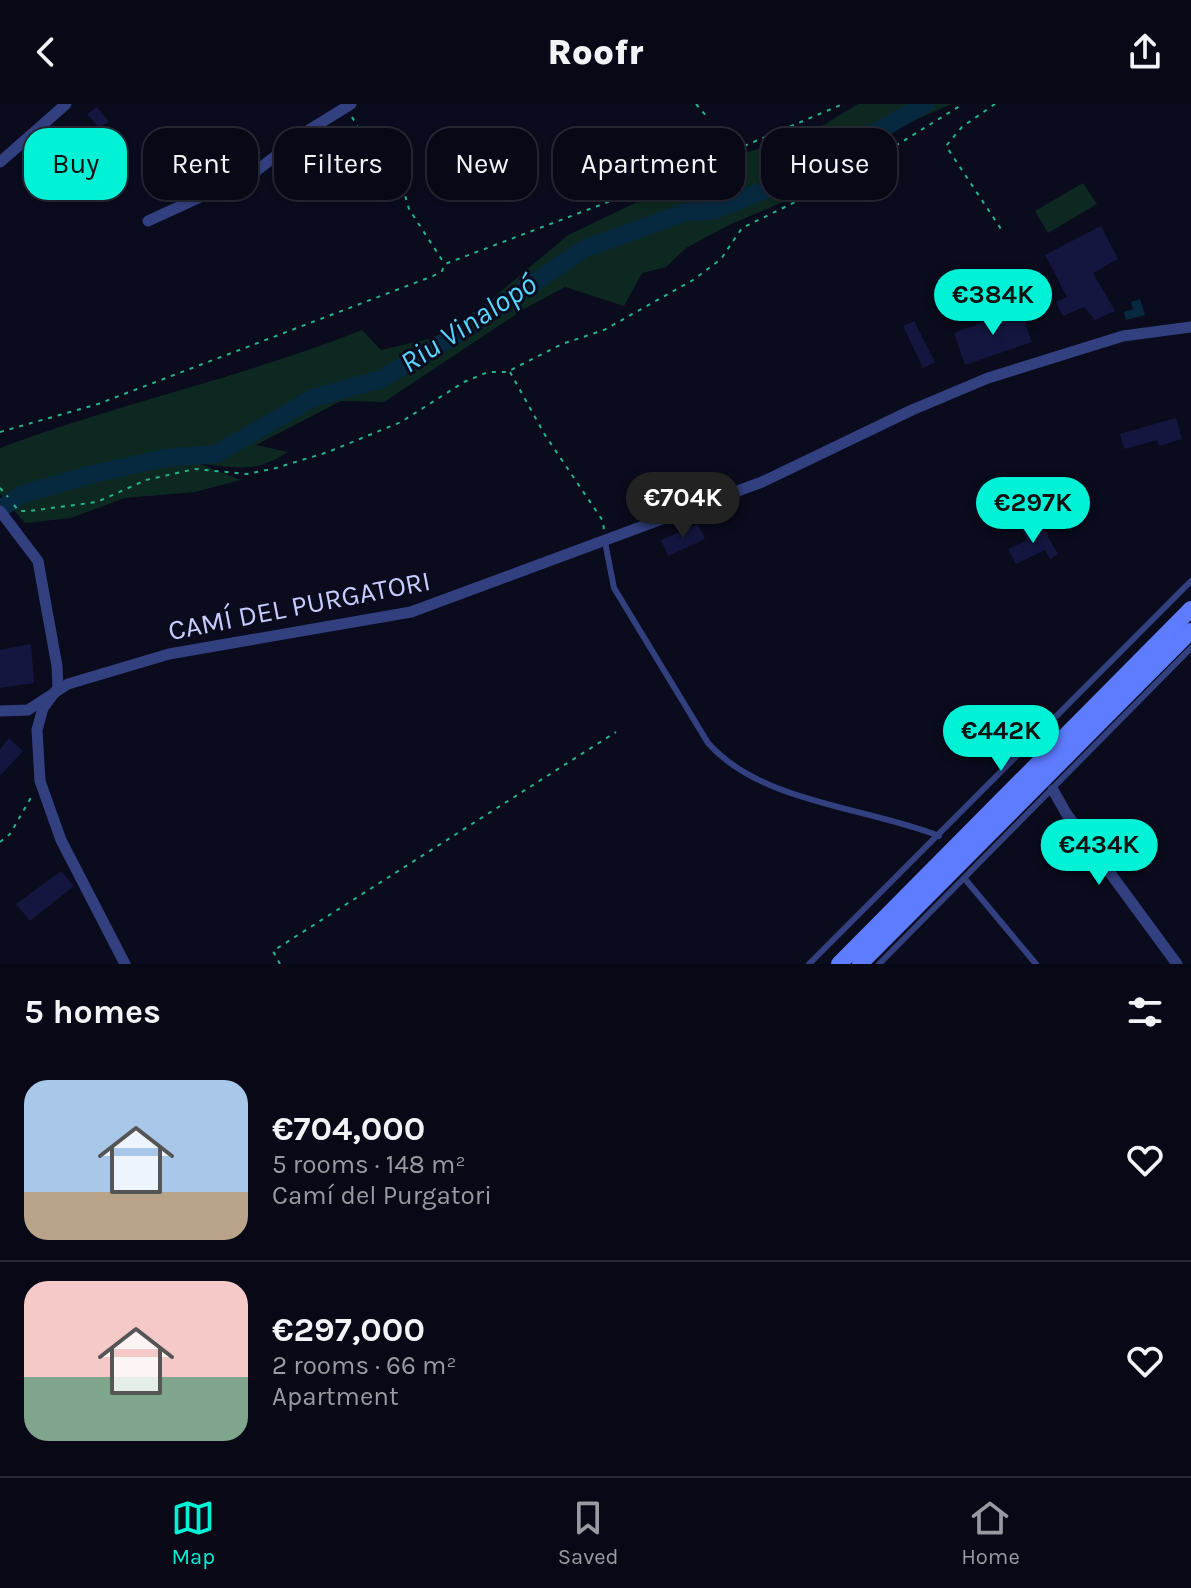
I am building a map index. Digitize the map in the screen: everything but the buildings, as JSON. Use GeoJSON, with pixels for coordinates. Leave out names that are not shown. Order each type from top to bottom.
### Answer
{"type":"FeatureCollection","features":[{"type":"Feature","properties":{"kind":"main road"},"geometry":{"type":"LineString","coordinates":[[839,964],[1191,609]]}},
{"type":"Feature","properties":{"kind":"main road"},"geometry":{"type":"LineString","coordinates":[[860,964],[1191,631]]}},
{"type":"Feature","properties":{"kind":"street"},"geometry":{"type":"LineString","coordinates":[[0,162],[66,104]]}},
{"type":"Feature","properties":{"kind":"street"},"geometry":{"type":"LineString","coordinates":[[148,221],[255,172],[309,130],[348,105]]}},
{"type":"Feature","properties":{"kind":"street","name":"CAMÍ DEL PURGATORI"},"geometry":{"type":"LineString","coordinates":[[0,711],[28,710],[58,688],[198,648],[411,612],[524,568],[605,542],[785,472],[912,410],[988,378],[1123,336],[1191,327]]}},
{"type":"Feature","properties":{"kind":"street"},"geometry":{"type":"LineString","coordinates":[[0,511],[38,561],[58,688],[43,708],[37,730],[42,786],[61,840],[125,964]]}},
{"type":"Feature","properties":{"kind":"street"},"geometry":{"type":"LineString","coordinates":[[1053,790],[1066,813],[1177,964]]}},
{"type":"Feature","properties":{"kind":"lane"},"geometry":{"type":"LineString","coordinates":[[605,542],[614,588],[708,743],[722,759],[763,784],[904,822],[939,836]]}},
{"type":"Feature","properties":{"kind":"lane"},"geometry":{"type":"LineString","coordinates":[[809,964],[1191,581]]}},
{"type":"Feature","properties":{"kind":"lane"},"geometry":{"type":"LineString","coordinates":[[879,964],[1191,648]]}},
{"type":"Feature","properties":{"kind":"lane"},"geometry":{"type":"LineString","coordinates":[[965,879],[1036,964]]}},
{"type":"Feature","properties":{"kind":"path"},"geometry":{"type":"LineString","coordinates":[[696,104],[708,118]]}},
{"type":"Feature","properties":{"kind":"path"},"geometry":{"type":"LineString","coordinates":[[0,432],[98,404],[215,362],[433,276],[442,271],[445,264],[645,188],[843,104]]}},
{"type":"Feature","properties":{"kind":"path"},"geometry":{"type":"LineString","coordinates":[[14,505],[19,511],[29,511],[97,502],[146,480],[195,469],[247,474],[276,468],[328,452],[401,422],[464,382],[488,372],[510,371],[562,344],[604,330],[693,280],[721,259],[742,228],[842,179],[963,104]]}},
{"type":"Feature","properties":{"kind":"path"},"geometry":{"type":"LineString","coordinates":[[995,104],[962,127],[946,146],[1003,232]]}},
{"type":"Feature","properties":{"kind":"path"},"geometry":{"type":"LineString","coordinates":[[348,105],[382,171],[400,178],[409,209],[445,264]]}},
{"type":"Feature","properties":{"kind":"path"},"geometry":{"type":"LineString","coordinates":[[510,371],[545,435],[603,521],[605,542]]}},
{"type":"Feature","properties":{"kind":"path"},"geometry":{"type":"LineString","coordinates":[[0,488],[8,497]]}},
{"type":"Feature","properties":{"kind":"path"},"geometry":{"type":"LineString","coordinates":[[280,964],[273,951],[616,732]]}},
{"type":"Feature","properties":{"kind":"path"},"geometry":{"type":"LineString","coordinates":[[0,842],[10,834],[42,786]]}},
{"type":"Feature","properties":{"kind":"green space"},"geometry":{"type":"Polygon","coordinates":[[[858,104],[952,104],[896,128],[819,128],[858,104]]]}},
{"type":"Feature","properties":{"kind":"green space"},"geometry":{"type":"Polygon","coordinates":[[[761,148],[761,200],[788,200],[729,225],[686,248],[666,267],[642,273],[624,306],[565,287],[524,309],[384,402],[341,401],[256,445],[288,452],[276,459],[246,467],[200,464],[241,480],[195,492],[125,498],[71,518],[25,523],[0,494],[0,448],[90,417],[272,362],[362,330],[381,350],[450,334],[568,235],[642,200],[745,200],[745,153],[761,148]]]}},
{"type":"Feature","properties":{"kind":"green space"},"geometry":{"type":"Polygon","coordinates":[[[1083,183],[1097,204],[1048,233],[1035,211],[1083,183]]]}},
{"type":"Feature","properties":{"kind":"water"},"geometry":{"type":"Polygon","coordinates":[[[1140,299],[1145,315],[1126,320],[1124,312],[1133,309],[1131,302],[1140,299]]]}},
{"type":"Feature","properties":{"kind":"waterway","name":"Riu Vinalopó"},"geometry":{"type":"LineString","coordinates":[[0,509],[23,494],[93,474],[165,458],[216,454],[313,398],[381,379],[453,337],[584,249],[686,212],[711,211],[758,193],[814,168],[925,104]]}}]}
